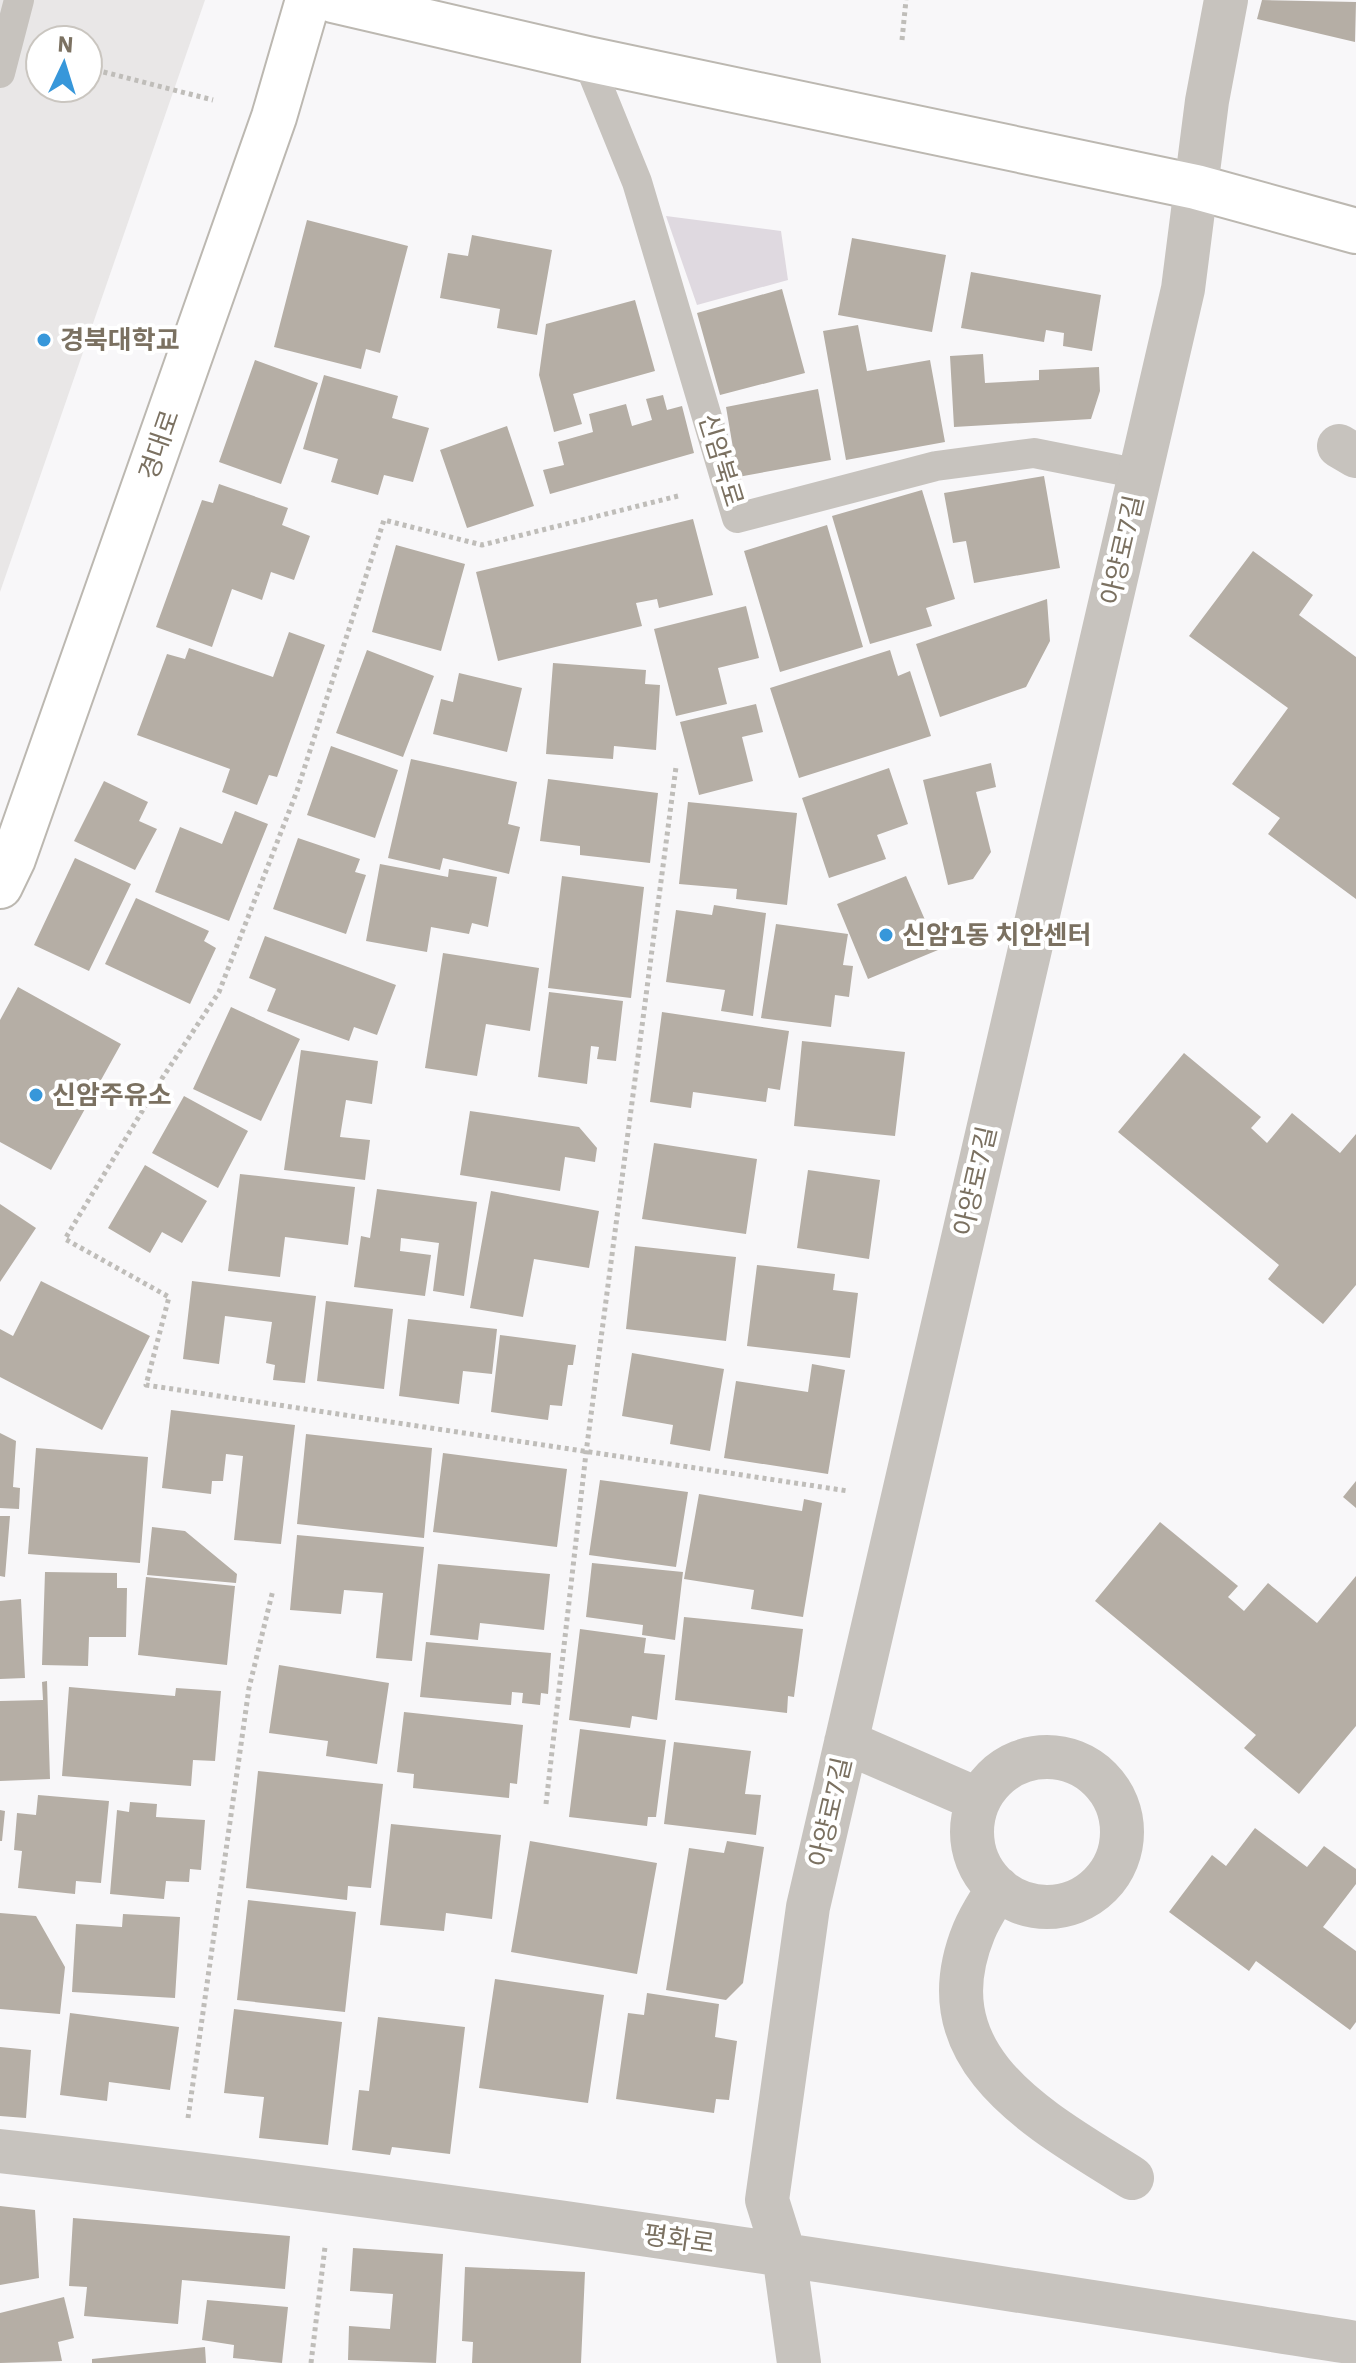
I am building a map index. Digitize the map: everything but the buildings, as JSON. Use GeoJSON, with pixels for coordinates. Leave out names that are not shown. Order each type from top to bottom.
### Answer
{"type":"FeatureCollection","features":[{"type":"Feature","properties":{"kind":"main road","name":"경대로"},"geometry":{"type":"LineString","coordinates":[[0,886],[19,844],[274,117],[308,0]]}},
{"type":"Feature","properties":{"kind":"main road"},"geometry":{"type":"LineString","coordinates":[[333,0],[587,59],[1196,187],[1356,231]]}},
{"type":"Feature","properties":{"kind":"street","name":"아양로7길"},"geometry":{"type":"LineString","coordinates":[[799,2363],[784,2254],[767,2200],[808,1907],[1183,289],[1207,101],[1226,0]]}},
{"type":"Feature","properties":{"kind":"street"},"geometry":{"type":"LineString","coordinates":[[846,1742],[979,1800]]}},
{"type":"Feature","properties":{"kind":"street"},"geometry":{"type":"LineString","coordinates":[[1034,1758],[1059,1758],[1082,1766],[1102,1780],[1115,1800],[1122,1823],[1121,1848],[1112,1870],[1097,1889],[1075,1901],[1052,1907],[1027,1904],[998,1888],[986,1876],[975,1853],[972,1827],[979,1800],[991,1782],[1011,1766],[1034,1758]]}},
{"type":"Feature","properties":{"kind":"street"},"geometry":{"type":"LineString","coordinates":[[998,1888],[974,1932],[961,1982],[967,2032],[996,2082],[1028,2112],[1132,2178]]}},
{"type":"Feature","properties":{"kind":"street","name":"평화로"},"geometry":{"type":"LineString","coordinates":[[0,2151],[331,2190],[784,2254],[1356,2343]]}},
{"type":"Feature","properties":{"kind":"lane"},"geometry":{"type":"LineString","coordinates":[[0,73],[19,0]]}},
{"type":"Feature","properties":{"kind":"lane","name":"신암북로"},"geometry":{"type":"LineString","coordinates":[[587,59],[637,182],[737,518],[936,466],[1034,453],[1140,474]]}},
{"type":"Feature","properties":{"kind":"path"},"geometry":{"type":"LineString","coordinates":[[902,40],[906,0]]}},
{"type":"Feature","properties":{"kind":"path"},"geometry":{"type":"LineString","coordinates":[[104,72],[213,100]]}},
{"type":"Feature","properties":{"kind":"path"},"geometry":{"type":"LineString","coordinates":[[727,484],[482,545],[384,520],[297,791],[219,992],[65,1239],[169,1297],[146,1385],[901,1498]]}},
{"type":"Feature","properties":{"kind":"path"},"geometry":{"type":"LineString","coordinates":[[546,1804],[586,1453],[676,767]]}},
{"type":"Feature","properties":{"kind":"path"},"geometry":{"type":"LineString","coordinates":[[181,2171],[249,1688],[273,1590]]}},
{"type":"Feature","properties":{"kind":"path"},"geometry":{"type":"LineString","coordinates":[[311,2363],[331,2190]]}},
{"type":"Feature","properties":{"kind":"shaded area","name":"경북대학교"},"geometry":{"type":"Polygon","coordinates":[[[0,0],[205,0],[0,592],[0,0]]]}},
{"type":"Feature","properties":{"kind":"shaded area"},"geometry":{"type":"Polygon","coordinates":[[[666,216],[781,231],[788,280],[697,305],[666,216]]]}},
{"type":"Feature","properties":{"kind":"place","name":"경북대학교"},"geometry":{"type":"Point","coordinates":[44,340]}},
{"type":"Feature","properties":{"kind":"place","name":"신암1동 치안센터"},"geometry":{"type":"Point","coordinates":[886,935]}},
{"type":"Feature","properties":{"kind":"place","name":"신암주유소"},"geometry":{"type":"Point","coordinates":[36,1095]}}]}
